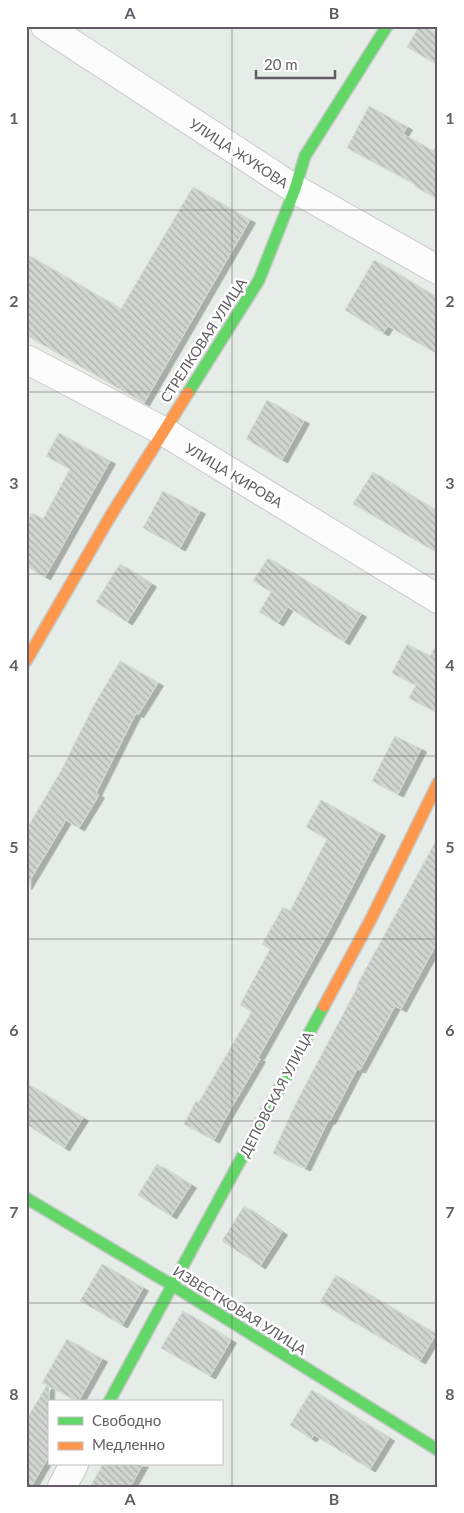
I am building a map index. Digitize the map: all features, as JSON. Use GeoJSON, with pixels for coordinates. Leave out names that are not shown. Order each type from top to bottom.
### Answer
{"type":"FeatureCollection","features":[{"type":"Feature","properties":{"kind":"street","name":"УЛИЦА ЖУКОВА"},"geometry":{"type":"LineString","coordinates":[[45,26],[295,189],[438,270]]}},
{"type":"Feature","properties":{"kind":"street","name":"СТРЕЛКОВАЯ УЛИЦА"},"geometry":{"type":"LineString","coordinates":[[26,661],[111,515],[259,280],[295,189],[305,156],[388,26]]}},
{"type":"Feature","properties":{"kind":"street","name":"УЛИЦА КИРОВА"},"geometry":{"type":"LineString","coordinates":[[26,359],[163,431],[438,599]]}},
{"type":"Feature","properties":{"kind":"street","name":"ДЕПОВСКАЯ УЛИЦА"},"geometry":{"type":"LineString","coordinates":[[109,1400],[371,919],[438,784]]}},
{"type":"Feature","properties":{"kind":"street","name":"ИЗВЕСТКОВАЯ УЛИЦА"},"geometry":{"type":"LineString","coordinates":[[26,1198],[438,1450]]}},
{"type":"Feature","properties":{"kind":"street"},"geometry":{"type":"LineString","coordinates":[[62,1487],[73,1466]]}},
{"type":"Feature","properties":{"kind":"building"},"geometry":{"type":"Polygon","coordinates":[[[419,26],[424,26],[438,34],[438,65],[407,47],[419,26]]]}},
{"type":"Feature","properties":{"kind":"building"},"geometry":{"type":"Polygon","coordinates":[[[369,106],[407,127],[403,134],[433,151],[438,143],[438,199],[414,186],[415,184],[347,148],[369,106]]]}},
{"type":"Feature","properties":{"kind":"building"},"geometry":{"type":"Polygon","coordinates":[[[193,187],[250,220],[144,403],[26,335],[26,254],[121,309],[193,187]]]}},
{"type":"Feature","properties":{"kind":"building"},"geometry":{"type":"Polygon","coordinates":[[[374,260],[438,298],[438,354],[388,326],[383,333],[345,310],[374,260]]]}},
{"type":"Feature","properties":{"kind":"building"},"geometry":{"type":"Polygon","coordinates":[[[267,400],[304,421],[282,460],[246,439],[267,400]]]}},
{"type":"Feature","properties":{"kind":"building"},"geometry":{"type":"Polygon","coordinates":[[[59,433],[110,461],[45,577],[26,566],[26,524],[32,513],[43,519],[70,469],[46,456],[59,433]]]}},
{"type":"Feature","properties":{"kind":"building"},"geometry":{"type":"Polygon","coordinates":[[[373,472],[438,512],[438,553],[353,504],[373,472]]]}},
{"type":"Feature","properties":{"kind":"building"},"geometry":{"type":"Polygon","coordinates":[[[163,491],[200,511],[180,548],[143,528],[163,491]]]}},
{"type":"Feature","properties":{"kind":"building"},"geometry":{"type":"Polygon","coordinates":[[[268,558],[361,614],[344,642],[288,607],[278,623],[259,612],[271,592],[253,581],[268,558]]]}},
{"type":"Feature","properties":{"kind":"building"},"geometry":{"type":"Polygon","coordinates":[[[120,564],[151,584],[127,622],[96,602],[120,564]]]}},
{"type":"Feature","properties":{"kind":"building"},"geometry":{"type":"Polygon","coordinates":[[[438,642],[438,713],[409,698],[416,685],[392,673],[407,644],[430,656],[438,642]]]}},
{"type":"Feature","properties":{"kind":"building"},"geometry":{"type":"Polygon","coordinates":[[[120,661],[158,683],[138,715],[136,713],[96,793],[99,795],[79,828],[66,820],[26,887],[26,830],[62,769],[94,705],[120,661]]]}},
{"type":"Feature","properties":{"kind":"building"},"geometry":{"type":"Polygon","coordinates":[[[395,736],[421,749],[398,794],[372,781],[395,736]]]}},
{"type":"Feature","properties":{"kind":"building"},"geometry":{"type":"Polygon","coordinates":[[[321,800],[380,833],[328,933],[258,1058],[260,1059],[214,1140],[184,1124],[196,1101],[199,1102],[252,1011],[240,1005],[270,949],[262,944],[283,907],[290,911],[327,839],[306,827],[321,800]]]}},
{"type":"Feature","properties":{"kind":"building"},"geometry":{"type":"Polygon","coordinates":[[[438,837],[438,941],[401,1009],[395,1006],[360,1070],[357,1069],[305,1168],[273,1153],[296,1103],[357,985],[438,837]]]}},
{"type":"Feature","properties":{"kind":"building"},"geometry":{"type":"Polygon","coordinates":[[[26,1083],[83,1118],[64,1148],[26,1124],[26,1083]]]}},
{"type":"Feature","properties":{"kind":"building"},"geometry":{"type":"Polygon","coordinates":[[[157,1164],[191,1185],[171,1216],[138,1195],[157,1164]]]}},
{"type":"Feature","properties":{"kind":"building"},"geometry":{"type":"Polygon","coordinates":[[[244,1206],[282,1232],[260,1266],[222,1241],[244,1206]]]}},
{"type":"Feature","properties":{"kind":"building"},"geometry":{"type":"Polygon","coordinates":[[[102,1264],[143,1288],[122,1325],[80,1301],[102,1264]]]}},
{"type":"Feature","properties":{"kind":"building"},"geometry":{"type":"Polygon","coordinates":[[[336,1275],[436,1334],[420,1361],[320,1302],[336,1275]]]}},
{"type":"Feature","properties":{"kind":"building"},"geometry":{"type":"Polygon","coordinates":[[[183,1311],[231,1340],[210,1376],[161,1348],[183,1311]]]}},
{"type":"Feature","properties":{"kind":"building"},"geometry":{"type":"Polygon","coordinates":[[[67,1339],[102,1359],[79,1400],[74,1400],[49,1386],[48,1458],[31,1487],[26,1487],[26,1420],[47,1385],[42,1383],[67,1339]]]}},
{"type":"Feature","properties":{"kind":"building"},"geometry":{"type":"Polygon","coordinates":[[[312,1390],[389,1438],[370,1469],[314,1435],[311,1439],[290,1425],[312,1390]]]}},
{"type":"Feature","properties":{"kind":"building"},"geometry":{"type":"Polygon","coordinates":[[[102,1466],[142,1466],[130,1487],[90,1487],[102,1466]]]}},
{"type":"Feature","properties":{"kind":"traffic: fast"},"geometry":{"type":"LineString","coordinates":[[188,393],[259,280],[295,189],[305,156],[387,26]]}},
{"type":"Feature","properties":{"kind":"traffic: fast"},"geometry":{"type":"LineString","coordinates":[[110,1400],[324,1006]]}},
{"type":"Feature","properties":{"kind":"traffic: fast"},"geometry":{"type":"LineString","coordinates":[[26,1198],[172,1285],[438,1450]]}},
{"type":"Feature","properties":{"kind":"traffic: slow"},"geometry":{"type":"LineString","coordinates":[[26,661],[111,515],[188,393]]}},
{"type":"Feature","properties":{"kind":"traffic: slow"},"geometry":{"type":"LineString","coordinates":[[324,1006],[371,919],[438,783]]}}]}
